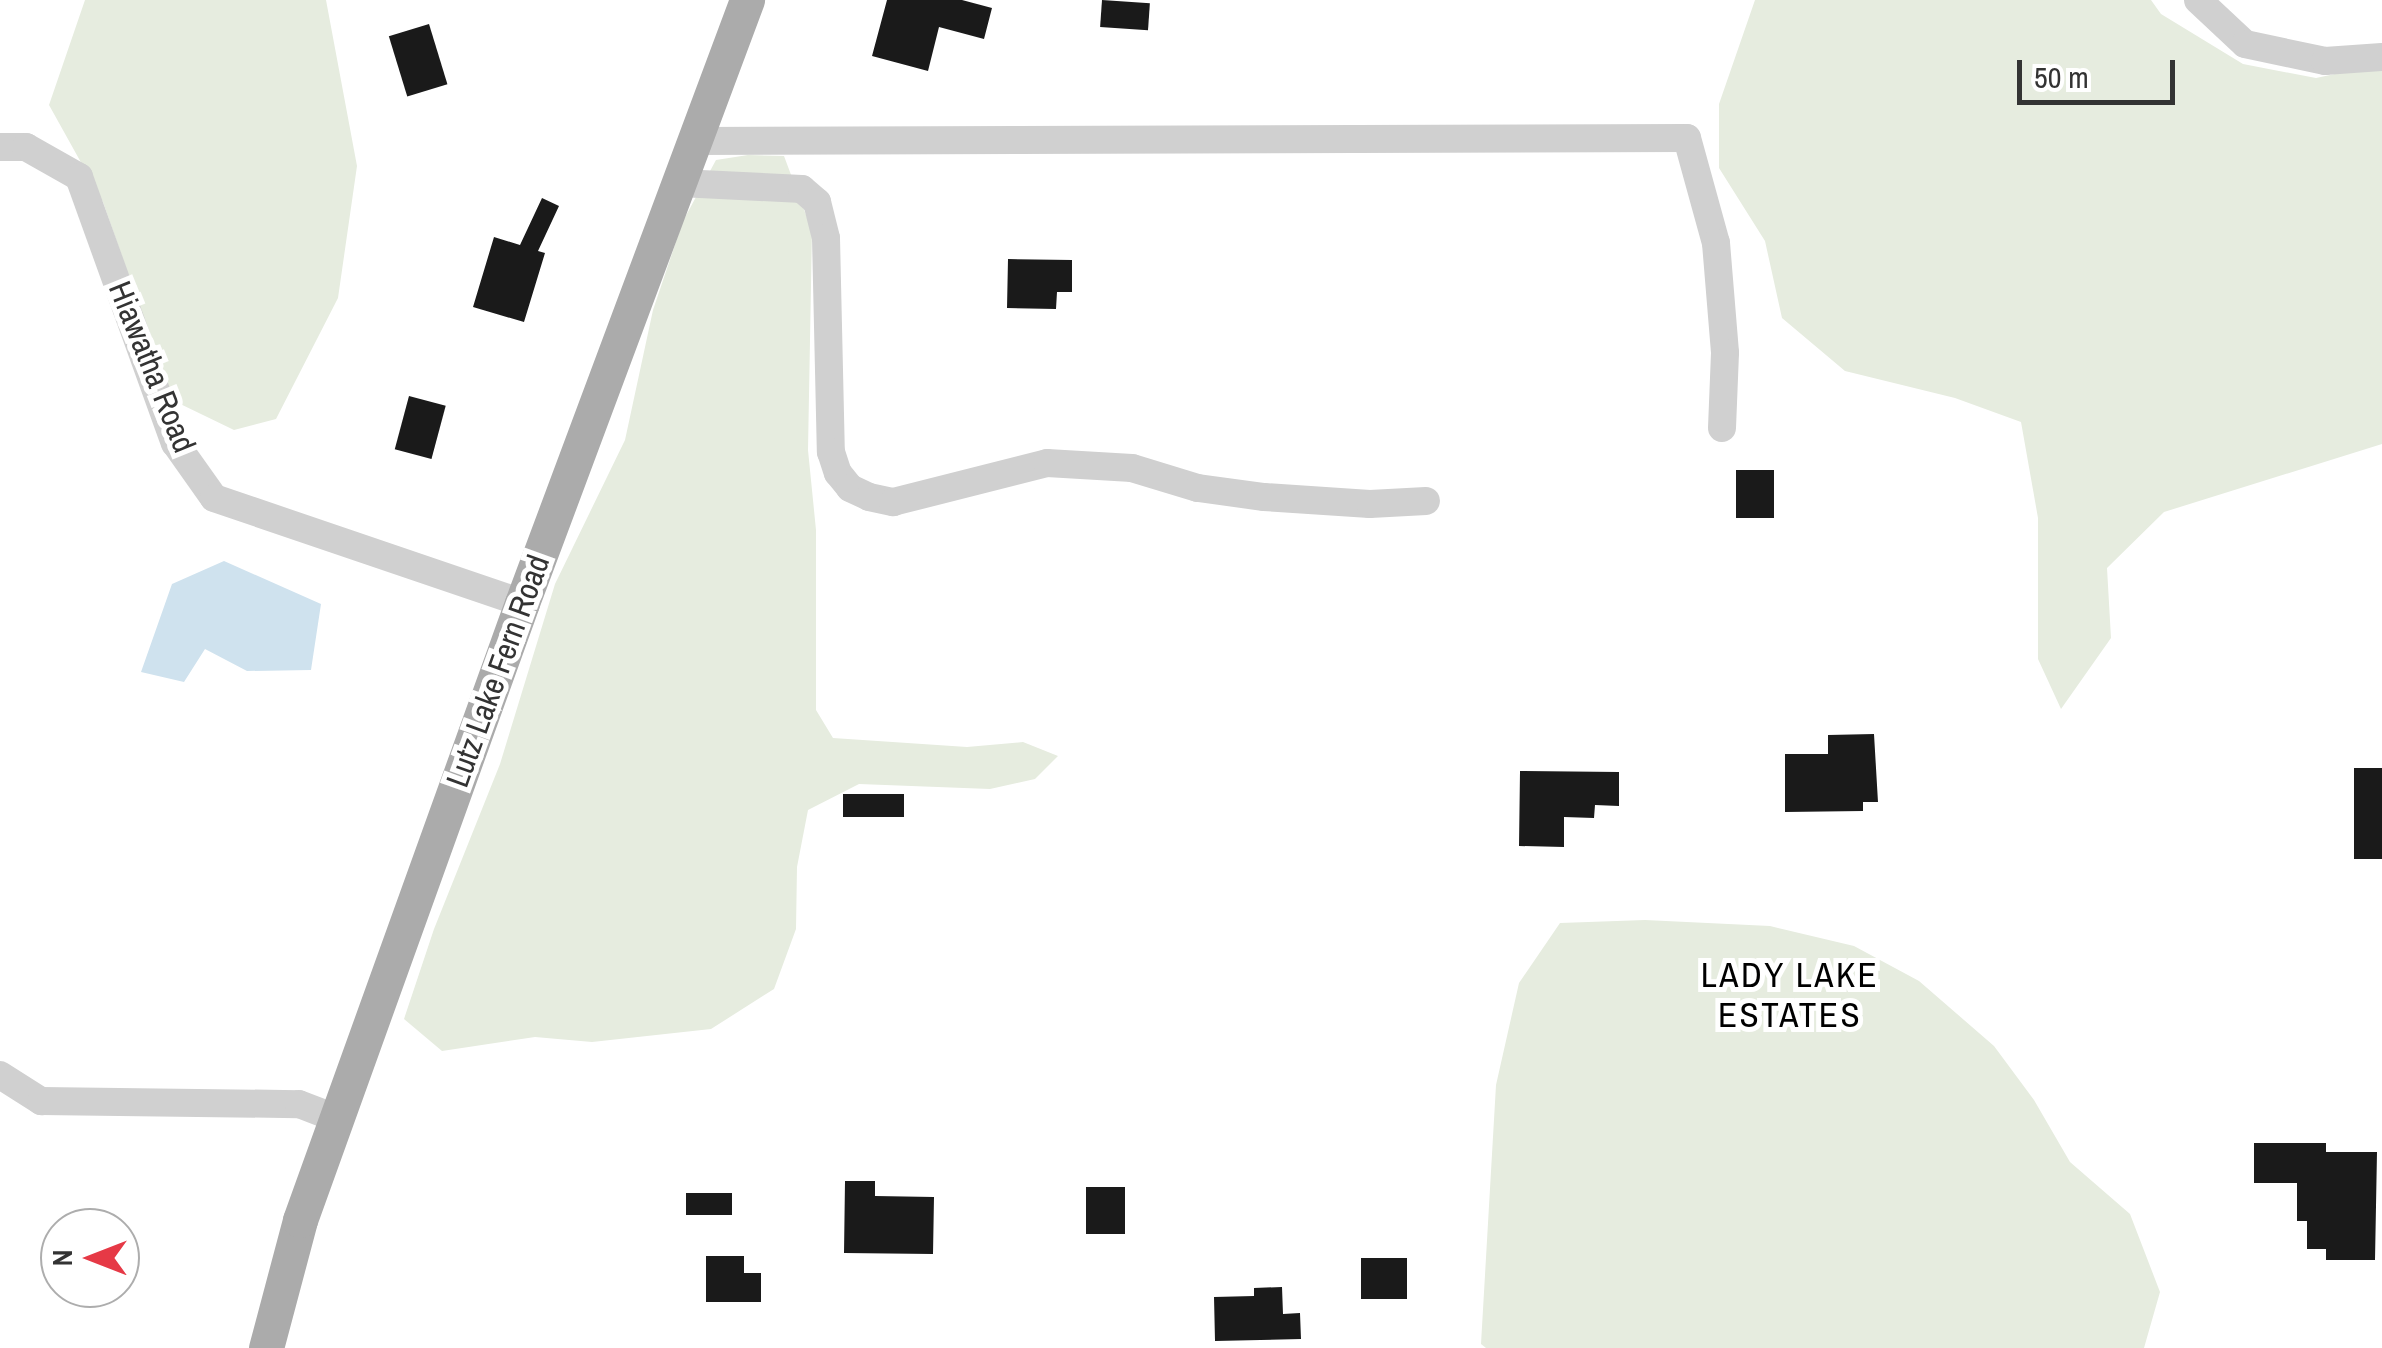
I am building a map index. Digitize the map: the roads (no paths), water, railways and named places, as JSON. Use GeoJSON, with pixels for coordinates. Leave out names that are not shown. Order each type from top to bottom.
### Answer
{"type":"FeatureCollection","features":[{"type":"Feature","properties":{"kind":"main road","name":"Lutz Lake Fern Road"},"geometry":{"type":"LineString","coordinates":[[266,1348],[300,1220],[336,1118],[522,602],[747,0]]}},
{"type":"Feature","properties":{"kind":"street"},"geometry":{"type":"LineString","coordinates":[[2198,0],[2245,44],[2325,61],[2382,57]]}},
{"type":"Feature","properties":{"kind":"street"},"geometry":{"type":"LineString","coordinates":[[696,141],[1688,138],[1716,243],[1725,353],[1722,428]]}},
{"type":"Feature","properties":{"kind":"street","name":"Hiawatha Road"},"geometry":{"type":"LineString","coordinates":[[0,147],[26,148],[79,177],[175,442],[214,498],[522,602]]}},
{"type":"Feature","properties":{"kind":"street"},"geometry":{"type":"LineString","coordinates":[[680,183],[802,190],[816,202],[826,238],[831,452],[838,474],[850,488],[869,497],[893,502],[1047,463],[1132,468],[1198,488],[1264,497],[1370,504],[1426,502]]}},
{"type":"Feature","properties":{"kind":"street"},"geometry":{"type":"LineString","coordinates":[[0,1076],[41,1101],[299,1104],[336,1118]]}},
{"type":"Feature","properties":{"kind":"water"},"geometry":{"type":"Polygon","coordinates":[[[224,561],[321,604],[311,670],[247,671],[205,649],[184,682],[141,672],[172,584],[224,561]]]}},
{"type":"Feature","properties":{"kind":"district","name":"LADY LAKE ESTATES"},"geometry":{"type":"Point","coordinates":[1790,995]}}]}
